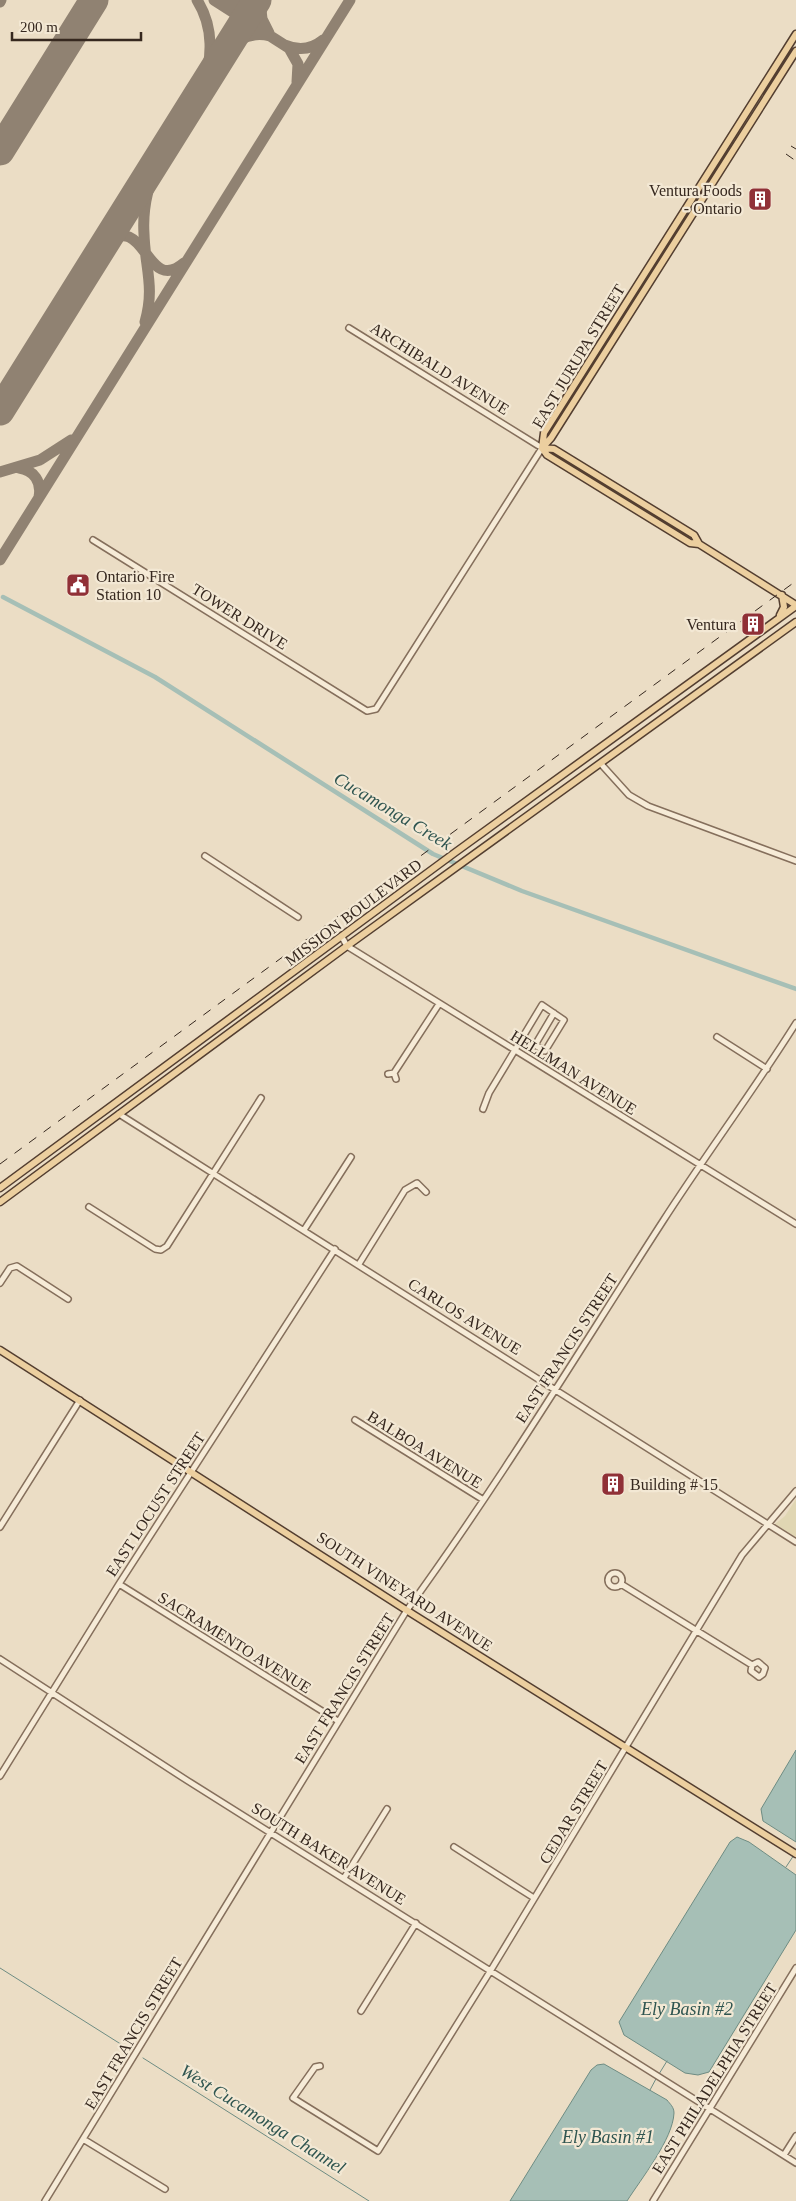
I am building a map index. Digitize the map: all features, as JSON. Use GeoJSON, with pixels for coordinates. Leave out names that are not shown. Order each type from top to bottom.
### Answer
{"type":"FeatureCollection","features":[{"type":"Feature","properties":{"kind":"main road","name":"EAST JURUPA STREET"},"geometry":{"type":"LineString","coordinates":[[542,448],[544,433],[553,418],[796,34]]}},
{"type":"Feature","properties":{"kind":"main road","name":"EAST JURUPA STREET"},"geometry":{"type":"LineString","coordinates":[[542,448],[552,438],[796,51]]}},
{"type":"Feature","properties":{"kind":"main road","name":"ARCHIBALD AVENUE"},"geometry":{"type":"LineString","coordinates":[[542,448],[547,455],[587,480],[690,543],[699,544],[782,595],[796,606]]}},
{"type":"Feature","properties":{"kind":"main road","name":"ARCHIBALD AVENUE"},"geometry":{"type":"LineString","coordinates":[[542,448],[554,449],[694,535],[699,544]]}},
{"type":"Feature","properties":{"kind":"main road"},"geometry":{"type":"LineString","coordinates":[[587,480],[609,483]]}},
{"type":"Feature","properties":{"kind":"main road"},"geometry":{"type":"LineString","coordinates":[[769,626],[784,610],[782,595]]}},
{"type":"Feature","properties":{"kind":"main road","name":"MISSION BOULEVARD"},"geometry":{"type":"LineString","coordinates":[[0,1188],[453,854],[796,606]]}},
{"type":"Feature","properties":{"kind":"main road","name":"MISSION BOULEVARD"},"geometry":{"type":"LineString","coordinates":[[0,1202],[347,946],[796,622]]}},
{"type":"Feature","properties":{"kind":"main road","name":"SOUTH VINEYARD AVENUE"},"geometry":{"type":"LineString","coordinates":[[0,1350],[191,1470],[407,1610],[793,1852]]}},
{"type":"Feature","properties":{"kind":"street","name":"ARCHIBALD AVENUE"},"geometry":{"type":"LineString","coordinates":[[349,328],[542,448]]}},
{"type":"Feature","properties":{"kind":"street","name":"TOWER DRIVE"},"geometry":{"type":"LineString","coordinates":[[93,540],[367,711],[372,711],[378,706],[542,448]]}},
{"type":"Feature","properties":{"kind":"street"},"geometry":{"type":"LineString","coordinates":[[601,764],[628,795],[648,806],[796,861]]}},
{"type":"Feature","properties":{"kind":"street"},"geometry":{"type":"LineString","coordinates":[[205,856],[298,917]]}},
{"type":"Feature","properties":{"kind":"street","name":"HELLMAN AVENUE"},"geometry":{"type":"LineString","coordinates":[[342,937],[347,946],[796,1224]]}},
{"type":"Feature","properties":{"kind":"street"},"geometry":{"type":"LineString","coordinates":[[388,1074],[394,1073],[440,1004]]}},
{"type":"Feature","properties":{"kind":"street"},"geometry":{"type":"LineString","coordinates":[[483,1109],[489,1093],[542,1005],[564,1020],[545,1051],[535,1044],[554,1014]]}},
{"type":"Feature","properties":{"kind":"street","name":"EAST FRANCIS STREET"},"geometry":{"type":"LineString","coordinates":[[45,2201],[407,1610],[555,1389],[699,1165],[767,1069],[796,1023]]}},
{"type":"Feature","properties":{"kind":"street"},"geometry":{"type":"LineString","coordinates":[[716,1037],[767,1069]]}},
{"type":"Feature","properties":{"kind":"street"},"geometry":{"type":"LineString","coordinates":[[394,1073],[396,1079]]}},
{"type":"Feature","properties":{"kind":"street"},"geometry":{"type":"LineString","coordinates":[[89,1207],[155,1249],[161,1250],[167,1246],[261,1098]]}},
{"type":"Feature","properties":{"kind":"street","name":"CARLOS AVENUE"},"geometry":{"type":"LineString","coordinates":[[120,1114],[796,1542]]}},
{"type":"Feature","properties":{"kind":"street"},"geometry":{"type":"LineString","coordinates":[[304,1230],[351,1157]]}},
{"type":"Feature","properties":{"kind":"street"},"geometry":{"type":"LineString","coordinates":[[359,1264],[405,1190],[417,1184],[426,1192]]}},
{"type":"Feature","properties":{"kind":"street","name":"EAST LOCUST STREET"},"geometry":{"type":"LineString","coordinates":[[0,1776],[191,1470],[335,1249]]}},
{"type":"Feature","properties":{"kind":"street"},"geometry":{"type":"LineString","coordinates":[[0,1283],[13,1267],[17,1266],[68,1299]]}},
{"type":"Feature","properties":{"kind":"street"},"geometry":{"type":"LineString","coordinates":[[0,1527],[80,1400]]}},
{"type":"Feature","properties":{"kind":"street","name":"BALBOA AVENUE"},"geometry":{"type":"LineString","coordinates":[[355,1420],[482,1499]]}},
{"type":"Feature","properties":{"kind":"street","name":"CEDAR STREET"},"geometry":{"type":"LineString","coordinates":[[320,2066],[316,2067],[293,2098],[378,2151],[491,1970],[742,1556],[796,1491]]}},
{"type":"Feature","properties":{"kind":"street","name":"SACRAMENTO AVENUE"},"geometry":{"type":"LineString","coordinates":[[119,1584],[338,1721]]}},
{"type":"Feature","properties":{"kind":"street"},"geometry":{"type":"LineString","coordinates":[[621,1584],[752,1665]]}},
{"type":"Feature","properties":{"kind":"street","name":"SOUTH BAKER AVENUE"},"geometry":{"type":"LineString","coordinates":[[0,1659],[270,1832],[796,2163]]}},
{"type":"Feature","properties":{"kind":"street"},"geometry":{"type":"LineString","coordinates":[[344,1878],[387,1809]]}},
{"type":"Feature","properties":{"kind":"street"},"geometry":{"type":"LineString","coordinates":[[454,1848],[534,1898]]}},
{"type":"Feature","properties":{"kind":"street"},"geometry":{"type":"LineString","coordinates":[[361,2011],[416,1923]]}},
{"type":"Feature","properties":{"kind":"street","name":"EAST PHILADELPHIA STREET"},"geometry":{"type":"LineString","coordinates":[[653,2201],[796,1968]]}},
{"type":"Feature","properties":{"kind":"street"},"geometry":{"type":"LineString","coordinates":[[784,2155],[796,2136]]}},
{"type":"Feature","properties":{"kind":"street"},"geometry":{"type":"LineString","coordinates":[[83,2140],[165,2189]]}},
{"type":"Feature","properties":{"kind":"shaded area"},"geometry":{"type":"Polygon","coordinates":[[[796,1499],[796,1537],[775,1524],[785,1516],[796,1499]]]}},
{"type":"Feature","properties":{"kind":"water"},"geometry":{"type":"Polygon","coordinates":[[[796,1750],[796,1842],[763,1821],[761,1809],[796,1750]]]}},
{"type":"Feature","properties":{"kind":"water","name":"Ely Basin #2"},"geometry":{"type":"Polygon","coordinates":[[[737,1837],[749,1842],[796,1875],[796,1930],[709,2072],[698,2075],[685,2073],[624,2035],[619,2022],[730,1842],[737,1837]]]}},
{"type":"Feature","properties":{"kind":"water","name":"Ely Basin #1"},"geometry":{"type":"Polygon","coordinates":[[[604,2064],[667,2100],[674,2111],[668,2135],[627,2201],[510,2201],[591,2070],[597,2065],[604,2064]]]}},
{"type":"Feature","properties":{"kind":"waterway","name":"Cucamonga Creek"},"geometry":{"type":"LineString","coordinates":[[3,597],[155,677],[433,854],[522,891],[796,989]]}},
{"type":"Feature","properties":{"kind":"waterway"},"geometry":{"type":"LineString","coordinates":[[786,1867],[794,1855]]}},
{"type":"Feature","properties":{"kind":"waterway","name":"West Cucamonga Channel"},"geometry":{"type":"LineString","coordinates":[[0,1968],[127,2048]]}},
{"type":"Feature","properties":{"kind":"waterway","name":"West Cucamonga Channel"},"geometry":{"type":"LineString","coordinates":[[143,2058],[369,2201]]}},
{"type":"Feature","properties":{"kind":"waterway"},"geometry":{"type":"LineString","coordinates":[[659,2074],[667,2061]]}},
{"type":"Feature","properties":{"kind":"waterway"},"geometry":{"type":"LineString","coordinates":[[650,2090],[657,2077]]}},
{"type":"Feature","properties":{"kind":"taxiway"},"geometry":{"type":"LineString","coordinates":[[197,0],[203,10],[210,43],[210,55],[202,88]]}},
{"type":"Feature","properties":{"kind":"taxiway"},"geometry":{"type":"LineString","coordinates":[[214,0],[289,48],[298,64],[297,82]]}},
{"type":"Feature","properties":{"kind":"taxiway"},"geometry":{"type":"LineString","coordinates":[[223,4],[238,5],[252,0]]}},
{"type":"Feature","properties":{"kind":"taxiway"},"geometry":{"type":"LineString","coordinates":[[260,0],[262,19],[269,33]]}},
{"type":"Feature","properties":{"kind":"taxiway"},"geometry":{"type":"LineString","coordinates":[[0,560],[350,0]]}},
{"type":"Feature","properties":{"kind":"taxiway"},"geometry":{"type":"LineString","coordinates":[[225,52],[245,37],[251,35],[270,36]]}},
{"type":"Feature","properties":{"kind":"taxiway"},"geometry":{"type":"LineString","coordinates":[[285,45],[305,48],[323,40]]}},
{"type":"Feature","properties":{"kind":"taxiway"},"geometry":{"type":"LineString","coordinates":[[145,322],[148,310],[149,278],[145,246],[144,213],[151,182],[162,152]]}},
{"type":"Feature","properties":{"kind":"taxiway"},"geometry":{"type":"LineString","coordinates":[[104,245],[118,237],[129,237],[161,269],[171,270],[184,263]]}},
{"type":"Feature","properties":{"kind":"taxiway"},"geometry":{"type":"LineString","coordinates":[[0,472],[40,460],[71,440]]}},
{"type":"Feature","properties":{"kind":"taxiway"},"geometry":{"type":"LineString","coordinates":[[19,468],[29,471],[36,478],[40,492],[39,497]]}},
{"type":"Feature","properties":{"kind":"runway"},"geometry":{"type":"LineString","coordinates":[[0,151],[94,0]]}},
{"type":"Feature","properties":{"kind":"runway"},"geometry":{"type":"LineString","coordinates":[[0,411],[257,0]]}},
{"type":"Feature","properties":{"kind":"railway"},"geometry":{"type":"LineString","coordinates":[[791,146],[796,149]]}},
{"type":"Feature","properties":{"kind":"railway"},"geometry":{"type":"LineString","coordinates":[[786,154],[796,161]]}},
{"type":"Feature","properties":{"kind":"railway"},"geometry":{"type":"LineString","coordinates":[[0,1164],[796,581]]}},
{"type":"Feature","properties":{"kind":"place","name":"Ventura Foods - Ontario"},"geometry":{"type":"Point","coordinates":[760,199]}},
{"type":"Feature","properties":{"kind":"place","name":"Ontario Fire Station 10"},"geometry":{"type":"Point","coordinates":[78,585]}},
{"type":"Feature","properties":{"kind":"place","name":"Ventura"},"geometry":{"type":"Point","coordinates":[753,624]}},
{"type":"Feature","properties":{"kind":"place","name":"Building # 15"},"geometry":{"type":"Point","coordinates":[613,1484]}}]}
